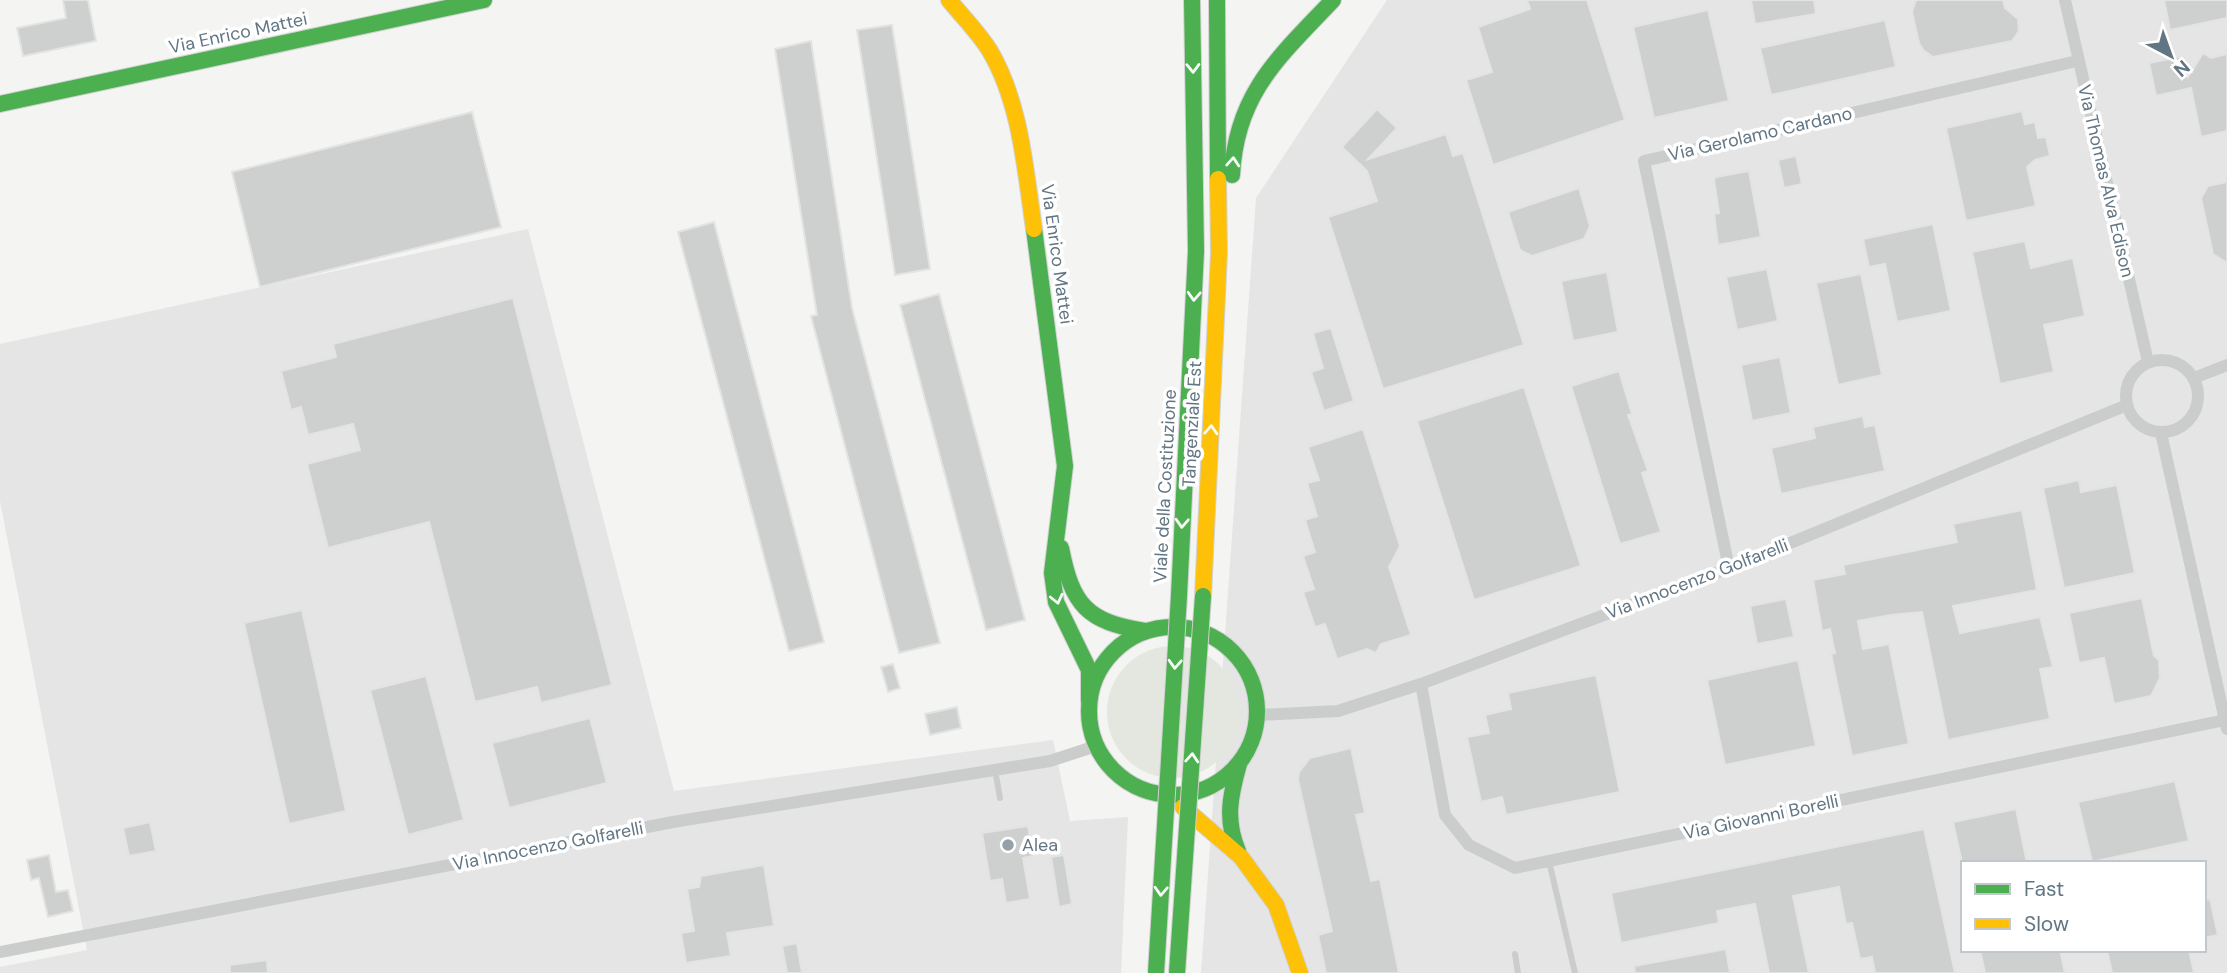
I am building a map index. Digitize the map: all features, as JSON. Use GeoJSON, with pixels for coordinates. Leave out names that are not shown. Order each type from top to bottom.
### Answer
{"type":"FeatureCollection","features":[{"type":"Feature","properties":{"kind":"main road","name":"Via Enrico Mattei"},"geometry":{"type":"LineString","coordinates":[[0,104],[484,0]]}},
{"type":"Feature","properties":{"kind":"main road","name":"Via Enrico Mattei"},"geometry":{"type":"LineString","coordinates":[[949,0],[968,21],[1002,74],[1020,141],[1063,438],[1065,466],[1052,573],[1056,602],[1089,670],[1089,700]]}},
{"type":"Feature","properties":{"kind":"main road","name":"Viale della Costituzione"},"geometry":{"type":"LineString","coordinates":[[1156,973],[1179,596],[1196,251],[1192,0]]}},
{"type":"Feature","properties":{"kind":"main road"},"geometry":{"type":"LineString","coordinates":[[1217,0],[1219,253]]}},
{"type":"Feature","properties":{"kind":"main road"},"geometry":{"type":"LineString","coordinates":[[1219,253],[1229,219],[1234,140],[1240,119],[1265,76],[1333,0]]}},
{"type":"Feature","properties":{"kind":"main road","name":"Tangenziale Est"},"geometry":{"type":"LineString","coordinates":[[1177,973],[1203,596],[1219,253]]}},
{"type":"Feature","properties":{"kind":"main road","name":"Via Enrico Mattei"},"geometry":{"type":"LineString","coordinates":[[1059,532],[1067,584],[1076,599],[1101,621],[1115,627],[1145,631]]}},
{"type":"Feature","properties":{"kind":"main road"},"geometry":{"type":"LineString","coordinates":[[1240,763],[1220,781],[1196,792],[1169,796],[1146,791],[1126,781],[1108,766],[1096,747],[1088,716],[1095,677],[1107,657],[1124,641],[1145,631],[1168,626],[1192,628],[1214,636],[1233,650],[1252,680],[1258,715],[1252,740],[1240,763],[1227,805],[1228,829],[1241,858],[1276,905],[1300,973]]}},
{"type":"Feature","properties":{"kind":"main road"},"geometry":{"type":"LineString","coordinates":[[1169,796],[1241,858]]}},
{"type":"Feature","properties":{"kind":"street","name":"Via Thomas Alva Edison"},"geometry":{"type":"LineString","coordinates":[[2065,0],[2148,362]]}},
{"type":"Feature","properties":{"kind":"street","name":"Via Gerolamo Cardano"},"geometry":{"type":"LineString","coordinates":[[1729,568],[1644,161],[2077,61]]}},
{"type":"Feature","properties":{"kind":"street"},"geometry":{"type":"LineString","coordinates":[[2158,359],[2179,363],[2194,378],[2198,388],[2196,410],[2182,426],[2161,433],[2139,424],[2127,405],[2127,384],[2139,367],[2148,362],[2158,359]]}},
{"type":"Feature","properties":{"kind":"street"},"geometry":{"type":"LineString","coordinates":[[2194,378],[2227,365]]}},
{"type":"Feature","properties":{"kind":"street","name":"Via Innocenzo Golfarelli"},"geometry":{"type":"LineString","coordinates":[[1258,715],[1338,711],[1421,684],[1729,568],[2127,405]]}},
{"type":"Feature","properties":{"kind":"street"},"geometry":{"type":"LineString","coordinates":[[2161,433],[2226,725]]}},
{"type":"Feature","properties":{"kind":"street","name":"Via Giovanni Borelli"},"geometry":{"type":"LineString","coordinates":[[1421,684],[1445,815],[1468,845],[1515,868],[2226,725]]}},
{"type":"Feature","properties":{"kind":"street","name":"Via Innocenzo Golfarelli"},"geometry":{"type":"LineString","coordinates":[[0,952],[673,822],[1050,761],[1096,747]]}},
{"type":"Feature","properties":{"kind":"lane"},"geometry":{"type":"LineString","coordinates":[[995,768],[1000,798]]}},
{"type":"Feature","properties":{"kind":"lane"},"geometry":{"type":"LineString","coordinates":[[1549,861],[1575,973]]}},
{"type":"Feature","properties":{"kind":"lane"},"geometry":{"type":"LineString","coordinates":[[1514,954],[1518,973]]}},
{"type":"Feature","properties":{"kind":"shaded area"},"geometry":{"type":"Polygon","coordinates":[[[1387,0],[2227,0],[2227,973],[1201,973],[1256,198],[1387,0]]]}},
{"type":"Feature","properties":{"kind":"shaded area"},"geometry":{"type":"Polygon","coordinates":[[[528,229],[674,791],[1053,740],[1070,821],[1128,817],[1121,973],[0,973],[0,967],[87,950],[0,501],[0,344],[528,229]]]}},
{"type":"Feature","properties":{"kind":"shaded area"},"geometry":{"type":"Polygon","coordinates":[[[1173,646],[1198,651],[1220,665],[1234,687],[1239,712],[1234,737],[1220,759],[1198,773],[1173,778],[1148,773],[1126,759],[1112,737],[1107,712],[1112,687],[1126,665],[1148,651],[1173,646]]]}},
{"type":"Feature","properties":{"kind":"building"},"geometry":{"type":"Polygon","coordinates":[[[63,0],[88,0],[96,41],[23,56],[17,28],[66,18],[63,0]]]}},
{"type":"Feature","properties":{"kind":"building"},"geometry":{"type":"Polygon","coordinates":[[[1527,0],[1587,0],[1625,120],[1493,165],[1466,80],[1492,72],[1478,27],[1530,9],[1527,0]]]}},
{"type":"Feature","properties":{"kind":"building"},"geometry":{"type":"Polygon","coordinates":[[[1751,0],[1814,0],[1816,14],[1755,24],[1751,0]]]}},
{"type":"Feature","properties":{"kind":"building"},"geometry":{"type":"Polygon","coordinates":[[[1916,0],[2003,0],[2005,8],[2018,19],[2019,31],[2012,41],[1933,57],[1923,50],[1919,43],[1912,12],[1916,0]]]}},
{"type":"Feature","properties":{"kind":"building"},"geometry":{"type":"Polygon","coordinates":[[[2164,0],[2227,0],[2227,18],[2170,30],[2164,0]]]}},
{"type":"Feature","properties":{"kind":"building"},"geometry":{"type":"Polygon","coordinates":[[[1708,10],[1729,101],[1654,118],[1633,27],[1708,10]]]}},
{"type":"Feature","properties":{"kind":"building"},"geometry":{"type":"Polygon","coordinates":[[[1885,20],[1896,67],[1771,95],[1760,48],[1885,20]]]}},
{"type":"Feature","properties":{"kind":"building"},"geometry":{"type":"Polygon","coordinates":[[[892,25],[930,269],[895,275],[857,30],[892,25]]]}},
{"type":"Feature","properties":{"kind":"building"},"geometry":{"type":"Polygon","coordinates":[[[811,41],[852,308],[940,643],[899,653],[811,316],[817,315],[775,49],[811,41]]]}},
{"type":"Feature","properties":{"kind":"building"},"geometry":{"type":"Polygon","coordinates":[[[2203,53],[2211,58],[2227,54],[2227,131],[2201,137],[2191,88],[2156,96],[2149,63],[2184,56],[2188,77],[2203,53]]]}},
{"type":"Feature","properties":{"kind":"building"},"geometry":{"type":"Polygon","coordinates":[[[1377,109],[1397,128],[1368,159],[1446,134],[1453,156],[1463,153],[1524,345],[1383,389],[1328,217],[1377,201],[1367,171],[1342,147],[1377,109]]]}},
{"type":"Feature","properties":{"kind":"building"},"geometry":{"type":"Polygon","coordinates":[[[2022,111],[2025,124],[2035,122],[2038,138],[2046,137],[2050,156],[2035,160],[2027,167],[2036,206],[1966,221],[1946,128],[2022,111]]]}},
{"type":"Feature","properties":{"kind":"building"},"geometry":{"type":"Polygon","coordinates":[[[472,112],[501,227],[260,287],[232,172],[472,112]]]}},
{"type":"Feature","properties":{"kind":"building"},"geometry":{"type":"Polygon","coordinates":[[[1796,156],[1802,184],[1784,188],[1778,160],[1796,156]]]}},
{"type":"Feature","properties":{"kind":"building"},"geometry":{"type":"Polygon","coordinates":[[[1749,171],[1761,237],[1718,245],[1714,214],[1719,213],[1714,180],[1716,177],[1749,171]]]}},
{"type":"Feature","properties":{"kind":"building"},"geometry":{"type":"Polygon","coordinates":[[[2227,182],[2227,263],[2213,254],[2201,198],[2208,186],[2227,182]]]}},
{"type":"Feature","properties":{"kind":"building"},"geometry":{"type":"Polygon","coordinates":[[[1579,188],[1590,226],[1584,239],[1532,256],[1520,250],[1508,212],[1579,188]]]}},
{"type":"Feature","properties":{"kind":"building"},"geometry":{"type":"Polygon","coordinates":[[[714,222],[824,642],[789,651],[678,232],[714,222]]]}},
{"type":"Feature","properties":{"kind":"building"},"geometry":{"type":"Polygon","coordinates":[[[1933,224],[1951,311],[1897,322],[1885,264],[1869,267],[1863,239],[1933,224]]]}},
{"type":"Feature","properties":{"kind":"building"},"geometry":{"type":"Polygon","coordinates":[[[2025,241],[2031,268],[2073,258],[2085,316],[2044,325],[2054,372],[2000,384],[1972,252],[2025,241]]]}},
{"type":"Feature","properties":{"kind":"building"},"geometry":{"type":"Polygon","coordinates":[[[1767,269],[1778,321],[1737,330],[1726,277],[1767,269]]]}},
{"type":"Feature","properties":{"kind":"building"},"geometry":{"type":"Polygon","coordinates":[[[1607,272],[1618,332],[1573,341],[1561,281],[1607,272]]]}},
{"type":"Feature","properties":{"kind":"building"},"geometry":{"type":"Polygon","coordinates":[[[1861,274],[1882,375],[1838,385],[1816,283],[1861,274]]]}},
{"type":"Feature","properties":{"kind":"building"},"geometry":{"type":"Polygon","coordinates":[[[939,294],[1025,620],[986,630],[900,305],[939,294]]]}},
{"type":"Feature","properties":{"kind":"building"},"geometry":{"type":"Polygon","coordinates":[[[513,298],[612,685],[541,703],[537,687],[475,702],[429,522],[328,548],[307,464],[360,450],[353,424],[308,435],[301,407],[291,410],[281,371],[336,357],[333,344],[513,298]]]}},
{"type":"Feature","properties":{"kind":"building"},"geometry":{"type":"Polygon","coordinates":[[[1331,328],[1354,401],[1324,411],[1311,372],[1323,368],[1313,333],[1331,328]]]}},
{"type":"Feature","properties":{"kind":"building"},"geometry":{"type":"Polygon","coordinates":[[[1780,357],[1791,413],[1752,421],[1741,365],[1780,357]]]}},
{"type":"Feature","properties":{"kind":"building"},"geometry":{"type":"Polygon","coordinates":[[[1619,371],[1632,414],[1628,415],[1648,471],[1642,473],[1661,532],[1620,544],[1571,386],[1619,371]]]}},
{"type":"Feature","properties":{"kind":"building"},"geometry":{"type":"Polygon","coordinates":[[[1524,387],[1581,566],[1474,600],[1417,421],[1524,387]]]}},
{"type":"Feature","properties":{"kind":"building"},"geometry":{"type":"Polygon","coordinates":[[[1863,416],[1865,427],[1875,425],[1885,471],[1781,494],[1771,448],[1815,438],[1813,427],[1863,416]]]}},
{"type":"Feature","properties":{"kind":"building"},"geometry":{"type":"Polygon","coordinates":[[[1363,429],[1400,546],[1389,567],[1411,635],[1381,644],[1376,653],[1367,649],[1337,659],[1325,624],[1315,627],[1303,592],[1314,589],[1303,556],[1315,552],[1305,520],[1317,516],[1307,483],[1319,480],[1308,447],[1363,429]]]}},
{"type":"Feature","properties":{"kind":"building"},"geometry":{"type":"Polygon","coordinates":[[[2079,480],[2081,492],[2117,485],[2135,573],[2064,588],[2043,488],[2079,480]]]}},
{"type":"Feature","properties":{"kind":"building"},"geometry":{"type":"Polygon","coordinates":[[[2022,510],[2037,590],[1953,606],[1960,633],[2040,617],[2053,667],[2040,669],[2050,719],[1948,740],[1922,612],[1858,621],[1863,649],[1889,644],[1909,744],[1852,756],[1831,654],[1835,653],[1830,629],[1822,631],[1813,580],[1845,574],[1843,565],[1957,542],[1953,524],[2022,510]]]}},
{"type":"Feature","properties":{"kind":"building"},"geometry":{"type":"Polygon","coordinates":[[[2142,598],[2154,656],[2159,660],[2160,678],[2151,696],[2114,704],[2104,658],[2079,663],[2069,613],[2142,598]]]}},
{"type":"Feature","properties":{"kind":"building"},"geometry":{"type":"Polygon","coordinates":[[[1786,599],[1794,637],[1757,644],[1750,606],[1786,599]]]}},
{"type":"Feature","properties":{"kind":"building"},"geometry":{"type":"Polygon","coordinates":[[[302,610],[346,811],[289,824],[244,623],[302,610]]]}},
{"type":"Feature","properties":{"kind":"building"},"geometry":{"type":"Polygon","coordinates":[[[1798,660],[1816,746],[1725,765],[1707,680],[1798,660]]]}},
{"type":"Feature","properties":{"kind":"building"},"geometry":{"type":"Polygon","coordinates":[[[893,664],[900,688],[888,692],[881,667],[893,664]]]}},
{"type":"Feature","properties":{"kind":"building"},"geometry":{"type":"Polygon","coordinates":[[[1596,675],[1620,792],[1506,815],[1502,797],[1481,802],[1467,737],[1489,733],[1485,715],[1511,709],[1508,693],[1596,675]]]}},
{"type":"Feature","properties":{"kind":"building"},"geometry":{"type":"Polygon","coordinates":[[[426,676],[464,820],[408,835],[370,690],[426,676]]]}},
{"type":"Feature","properties":{"kind":"building"},"geometry":{"type":"Polygon","coordinates":[[[957,707],[961,728],[930,735],[925,714],[957,707]]]}},
{"type":"Feature","properties":{"kind":"building"},"geometry":{"type":"Polygon","coordinates":[[[590,718],[607,783],[509,808],[492,743],[590,718]]]}},
{"type":"Feature","properties":{"kind":"building"},"geometry":{"type":"Polygon","coordinates":[[[1351,748],[1365,813],[1356,815],[1371,881],[1380,879],[1399,973],[1326,973],[1318,935],[1332,931],[1298,780],[1299,772],[1310,758],[1351,748]]]}},
{"type":"Feature","properties":{"kind":"building"},"geometry":{"type":"Polygon","coordinates":[[[2175,781],[2189,841],[2092,861],[2078,802],[2175,781]]]}},
{"type":"Feature","properties":{"kind":"building"},"geometry":{"type":"Polygon","coordinates":[[[2016,809],[2027,861],[1962,861],[1953,822],[2016,809]]]}},
{"type":"Feature","properties":{"kind":"building"},"geometry":{"type":"Polygon","coordinates":[[[150,822],[156,851],[129,856],[123,828],[150,822]]]}},
{"type":"Feature","properties":{"kind":"building"},"geometry":{"type":"Polygon","coordinates":[[[1028,826],[1033,856],[1023,858],[1030,899],[1006,903],[1002,879],[990,881],[982,833],[1028,826]]]}},
{"type":"Feature","properties":{"kind":"building"},"geometry":{"type":"Polygon","coordinates":[[[1924,829],[1955,973],[1875,973],[1872,957],[1860,959],[1852,923],[1846,924],[1839,887],[1793,896],[1809,973],[1769,973],[1755,904],[1717,911],[1719,923],[1621,943],[1611,893],[1924,829]]]}},
{"type":"Feature","properties":{"kind":"building"},"geometry":{"type":"Polygon","coordinates":[[[49,855],[56,892],[68,890],[73,911],[48,917],[39,878],[31,880],[27,860],[49,855]]]}},
{"type":"Feature","properties":{"kind":"building"},"geometry":{"type":"Polygon","coordinates":[[[1064,855],[1072,904],[1059,907],[1051,857],[1064,855]]]}},
{"type":"Feature","properties":{"kind":"building"},"geometry":{"type":"Polygon","coordinates":[[[764,865],[774,926],[727,933],[731,956],[686,963],[681,933],[694,931],[687,889],[699,887],[701,876],[764,865]]]}},
{"type":"Feature","properties":{"kind":"building"},"geometry":{"type":"Polygon","coordinates":[[[2210,899],[2218,935],[2206,938],[2206,900],[2210,899]]]}},
{"type":"Feature","properties":{"kind":"building"},"geometry":{"type":"Polygon","coordinates":[[[797,943],[802,973],[787,973],[782,946],[797,943]]]}},
{"type":"Feature","properties":{"kind":"building"},"geometry":{"type":"Polygon","coordinates":[[[1726,949],[1730,973],[1635,973],[1634,966],[1726,949]]]}},
{"type":"Feature","properties":{"kind":"building"},"geometry":{"type":"Polygon","coordinates":[[[1980,952],[2060,952],[2065,973],[1985,973],[1980,952]]]}},
{"type":"Feature","properties":{"kind":"building"},"geometry":{"type":"Polygon","coordinates":[[[2107,952],[2189,952],[2194,973],[2112,973],[2107,952]]]}},
{"type":"Feature","properties":{"kind":"building"},"geometry":{"type":"Polygon","coordinates":[[[267,960],[268,973],[230,973],[230,965],[267,960]]]}},
{"type":"Feature","properties":{"kind":"traffic: fast"},"geometry":{"type":"LineString","coordinates":[[0,104],[484,0]]}},
{"type":"Feature","properties":{"kind":"traffic: fast"},"geometry":{"type":"LineString","coordinates":[[1179,596],[1196,251],[1192,0]]}},
{"type":"Feature","properties":{"kind":"traffic: fast"},"geometry":{"type":"LineString","coordinates":[[1217,0],[1218,179]]}},
{"type":"Feature","properties":{"kind":"traffic: fast"},"geometry":{"type":"LineString","coordinates":[[1232,175],[1235,146],[1252,98],[1279,58],[1333,0]]}},
{"type":"Feature","properties":{"kind":"traffic: fast"},"geometry":{"type":"LineString","coordinates":[[1034,229],[1065,466],[1052,573],[1056,602],[1089,670],[1089,700]]}},
{"type":"Feature","properties":{"kind":"traffic: fast"},"geometry":{"type":"LineString","coordinates":[[1061,548],[1071,584],[1085,608],[1109,622],[1145,631]]}},
{"type":"Feature","properties":{"kind":"traffic: fast"},"geometry":{"type":"LineString","coordinates":[[1156,973],[1179,596]]}},
{"type":"Feature","properties":{"kind":"traffic: fast"},"geometry":{"type":"LineString","coordinates":[[1177,973],[1203,596]]}},
{"type":"Feature","properties":{"kind":"traffic: fast"},"geometry":{"type":"LineString","coordinates":[[1173,627],[1205,633],[1233,651],[1251,679],[1257,711],[1251,743],[1233,771],[1205,789],[1173,795],[1141,789],[1113,771],[1095,743],[1089,711],[1095,679],[1113,651],[1141,633],[1173,627]]}},
{"type":"Feature","properties":{"kind":"traffic: fast"},"geometry":{"type":"LineString","coordinates":[[1238,851],[1231,829],[1230,808],[1239,764]]}},
{"type":"Feature","properties":{"kind":"traffic: slow"},"geometry":{"type":"LineString","coordinates":[[949,0],[990,51],[1009,93],[1020,137],[1034,229]]}},
{"type":"Feature","properties":{"kind":"traffic: slow"},"geometry":{"type":"LineString","coordinates":[[1203,596],[1219,253],[1218,179]]}},
{"type":"Feature","properties":{"kind":"traffic: slow"},"geometry":{"type":"LineString","coordinates":[[1183,807],[1241,857],[1276,905],[1300,973]]}},
{"type":"Feature","properties":{"kind":"place","name":"Alea"},"geometry":{"type":"Point","coordinates":[1008,845]}}]}
